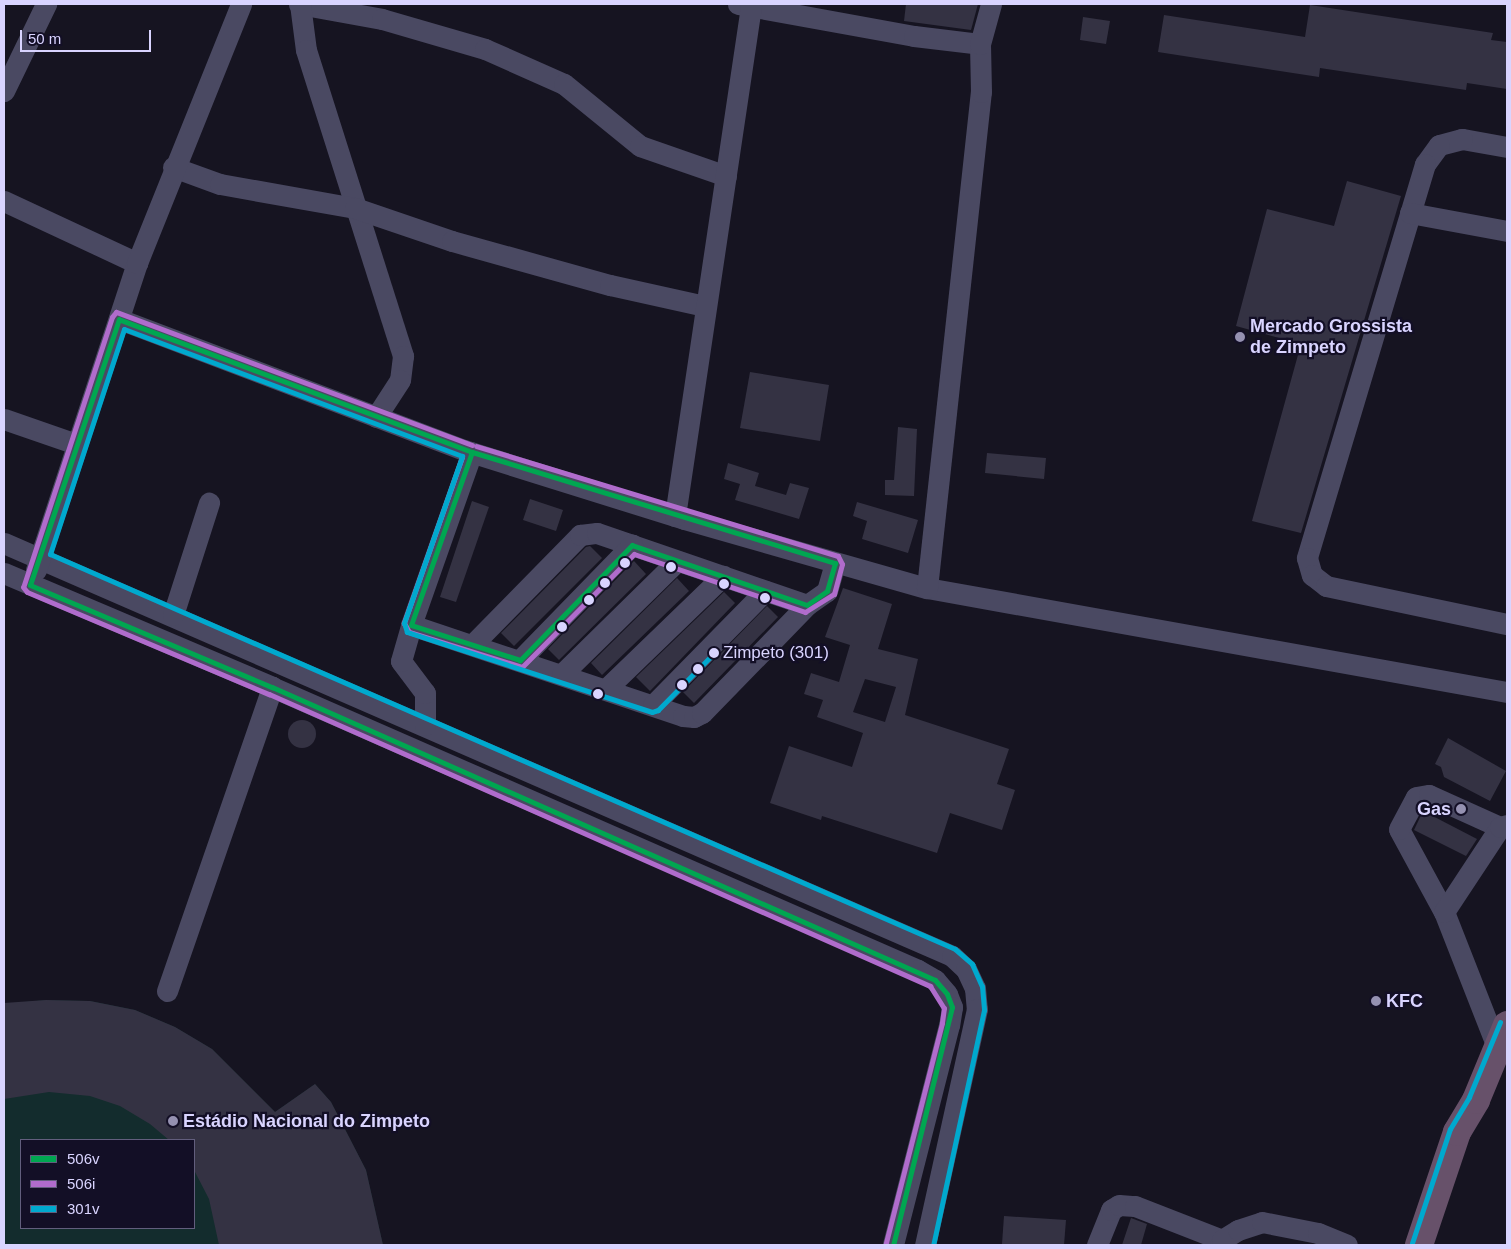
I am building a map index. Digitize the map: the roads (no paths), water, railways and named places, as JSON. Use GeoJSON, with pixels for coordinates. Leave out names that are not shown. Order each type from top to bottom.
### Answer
{"type":"FeatureCollection","features":[{"type":"Feature","properties":{"kind":"highway"},"geometry":{"type":"LineString","coordinates":[[1419,1245],[1457,1132],[1476,1100],[1502,1036]]}},
{"type":"Feature","properties":{"kind":"street"},"geometry":{"type":"LineString","coordinates":[[4,91],[46,4]]}},
{"type":"Feature","properties":{"kind":"street"},"geometry":{"type":"LineString","coordinates":[[30,585],[41,558],[76,444],[137,263],[173,167],[241,4]]}},
{"type":"Feature","properties":{"kind":"street"},"geometry":{"type":"LineString","coordinates":[[376,417],[400,380],[404,365],[306,50],[300,4],[382,19],[485,49],[564,84],[640,146],[726,176]]}},
{"type":"Feature","properties":{"kind":"street"},"geometry":{"type":"LineString","coordinates":[[927,588],[981,92],[980,44],[990,4]]}},
{"type":"Feature","properties":{"kind":"street"},"geometry":{"type":"LineString","coordinates":[[675,516],[726,176],[744,5],[914,36],[980,44]]}},
{"type":"Feature","properties":{"kind":"street"},"geometry":{"type":"LineString","coordinates":[[1507,146],[1462,139],[1439,145],[1424,164],[1308,558],[1312,575],[1326,586],[1507,624]]}},
{"type":"Feature","properties":{"kind":"street"},"geometry":{"type":"LineString","coordinates":[[173,167],[220,184],[356,208],[452,241],[610,285],[705,306]]}},
{"type":"Feature","properties":{"kind":"street"},"geometry":{"type":"LineString","coordinates":[[4,201],[137,263]]}},
{"type":"Feature","properties":{"kind":"street"},"geometry":{"type":"LineString","coordinates":[[1410,213],[1507,231]]}},
{"type":"Feature","properties":{"kind":"street"},"geometry":{"type":"LineString","coordinates":[[119,319],[472,452],[675,516],[927,588],[1507,692]]}},
{"type":"Feature","properties":{"kind":"street"},"geometry":{"type":"LineString","coordinates":[[4,419],[76,444]]}},
{"type":"Feature","properties":{"kind":"street"},"geometry":{"type":"LineString","coordinates":[[425,725],[425,693],[401,661],[411,625],[472,452]]}},
{"type":"Feature","properties":{"kind":"street"},"geometry":{"type":"LineString","coordinates":[[172,615],[208,503]]}},
{"type":"Feature","properties":{"kind":"street"},"geometry":{"type":"LineString","coordinates":[[473,644],[580,535],[596,534],[632,545],[807,605]]}},
{"type":"Feature","properties":{"kind":"street"},"geometry":{"type":"LineString","coordinates":[[4,544],[41,558],[933,945],[952,956],[966,969],[975,988],[977,1009],[924,1245]]}},
{"type":"Feature","properties":{"kind":"street"},"geometry":{"type":"LineString","coordinates":[[520,660],[632,545]]}},
{"type":"Feature","properties":{"kind":"street"},"geometry":{"type":"LineString","coordinates":[[562,674],[677,561]]}},
{"type":"Feature","properties":{"kind":"street"},"geometry":{"type":"LineString","coordinates":[[411,625],[473,644],[683,716],[702,713],[807,605],[827,591],[835,563]]}},
{"type":"Feature","properties":{"kind":"street"},"geometry":{"type":"LineString","coordinates":[[4,573],[272,687],[918,970],[935,980],[947,994],[952,1007],[894,1245]]}},
{"type":"Feature","properties":{"kind":"street"},"geometry":{"type":"LineString","coordinates":[[606,690],[723,576]]}},
{"type":"Feature","properties":{"kind":"street"},"geometry":{"type":"LineString","coordinates":[[653,705],[766,591]]}},
{"type":"Feature","properties":{"kind":"street"},"geometry":{"type":"LineString","coordinates":[[167,991],[272,687]]}},
{"type":"Feature","properties":{"kind":"street"},"geometry":{"type":"LineString","coordinates":[[1444,912],[1504,826],[1429,795],[1416,797],[1399,829],[1444,912],[1502,1036]]}},
{"type":"Feature","properties":{"kind":"street"},"geometry":{"type":"LineString","coordinates":[[1097,1245],[1111,1210],[1118,1205],[1135,1206],[1221,1243],[1238,1230],[1262,1222],[1318,1233],[1347,1245]]}},
{"type":"Feature","properties":{"kind":"place","name":"Mercado Grossista de Zimpeto"},"geometry":{"type":"Point","coordinates":[1240,337]}},
{"type":"Feature","properties":{"kind":"place","name":"Zimpeto (301)"},"geometry":{"type":"Point","coordinates":[714,653]}},
{"type":"Feature","properties":{"kind":"place","name":"Gas"},"geometry":{"type":"Point","coordinates":[1461,809]}},
{"type":"Feature","properties":{"kind":"place","name":"KFC"},"geometry":{"type":"Point","coordinates":[1376,1001]}},
{"type":"Feature","properties":{"kind":"place","name":"Estádio Nacional do Zimpeto"},"geometry":{"type":"Point","coordinates":[173,1121]}}]}
